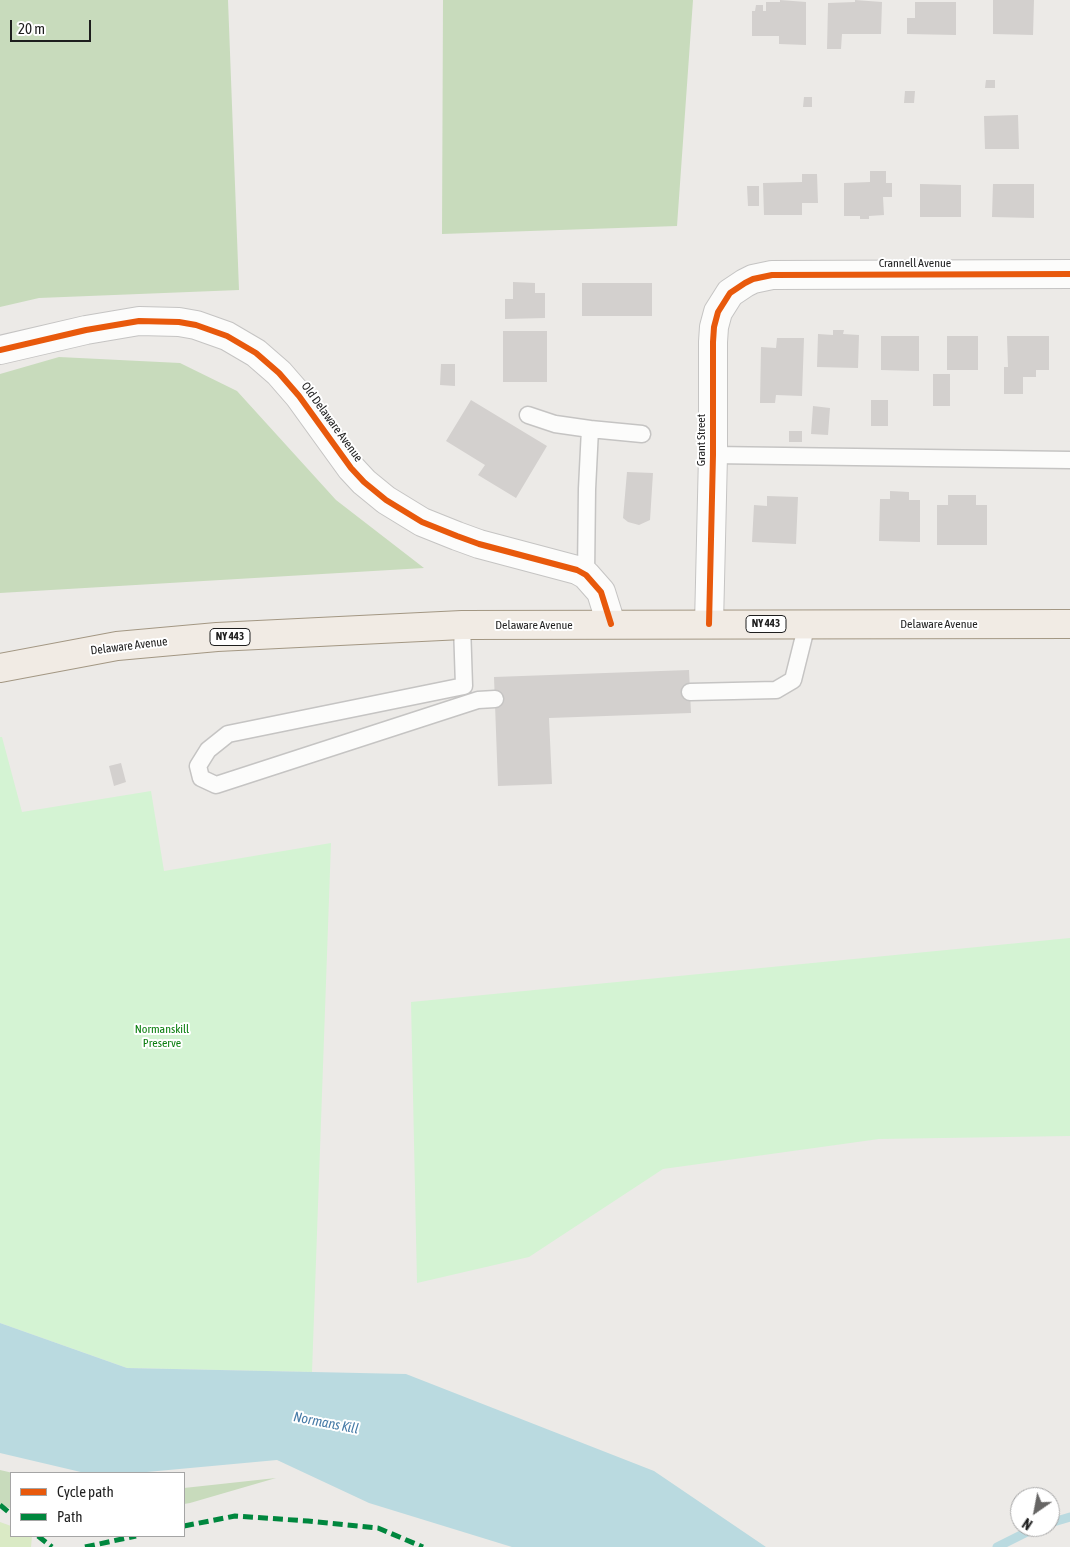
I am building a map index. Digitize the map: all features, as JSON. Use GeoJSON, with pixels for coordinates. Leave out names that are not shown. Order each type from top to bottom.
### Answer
{"type":"FeatureCollection","features":[{"type":"Feature","properties":{"kind":"main road","name":"Delaware Avenue"},"geometry":{"type":"LineString","coordinates":[[0,668],[117,646],[217,637],[462,625],[1070,624]]}},
{"type":"Feature","properties":{"kind":"street","name":"Crannell Avenue"},"geometry":{"type":"LineString","coordinates":[[759,277],[772,275],[1070,274]]}},
{"type":"Feature","properties":{"kind":"street","name":"Grant Street"},"geometry":{"type":"LineString","coordinates":[[709,624],[713,456],[713,342],[715,321],[720,307],[730,293],[744,283],[759,277]]}},
{"type":"Feature","properties":{"kind":"street","name":"Old Delaware Avenue"},"geometry":{"type":"LineString","coordinates":[[0,350],[112,324],[139,321],[179,322],[213,330],[227,336],[256,353],[279,373],[309,408],[352,468],[364,482],[386,500],[409,515],[438,529],[479,544],[572,568],[586,575],[601,592],[610,624]]}},
{"type":"Feature","properties":{"kind":"lane"},"geometry":{"type":"LineString","coordinates":[[528,415],[555,424],[642,434]]}},
{"type":"Feature","properties":{"kind":"lane"},"geometry":{"type":"LineString","coordinates":[[586,575],[590,429]]}},
{"type":"Feature","properties":{"kind":"lane"},"geometry":{"type":"LineString","coordinates":[[713,456],[1070,460]]}},
{"type":"Feature","properties":{"kind":"lane"},"geometry":{"type":"LineString","coordinates":[[690,692],[776,690],[793,680],[806,624]]}},
{"type":"Feature","properties":{"kind":"lane"},"geometry":{"type":"LineString","coordinates":[[462,625],[464,686],[228,734],[208,750],[198,766],[201,778],[216,785],[478,700],[495,699]]}},
{"type":"Feature","properties":{"kind":"green space"},"geometry":{"type":"Polygon","coordinates":[[[0,0],[228,0],[239,290],[39,298],[0,307],[0,0]]]}},
{"type":"Feature","properties":{"kind":"green space"},"geometry":{"type":"Polygon","coordinates":[[[443,0],[693,0],[677,226],[442,234],[443,0]]]}},
{"type":"Feature","properties":{"kind":"green space"},"geometry":{"type":"Polygon","coordinates":[[[59,357],[180,363],[237,391],[336,500],[424,568],[0,593],[0,374],[59,357]]]}},
{"type":"Feature","properties":{"kind":"green space","name":"Normanskill Preserve"},"geometry":{"type":"Polygon","coordinates":[[[0,737],[2,737],[22,812],[151,791],[164,871],[331,843],[312,1372],[127,1368],[0,1323],[0,737]]]}},
{"type":"Feature","properties":{"kind":"green space"},"geometry":{"type":"Polygon","coordinates":[[[1070,938],[1070,1136],[879,1139],[663,1169],[529,1257],[417,1283],[411,1002],[1070,938]]]}},
{"type":"Feature","properties":{"kind":"green space"},"geometry":{"type":"Polygon","coordinates":[[[0,1470],[10,1472],[10,1508],[0,1507],[0,1470]]]}},
{"type":"Feature","properties":{"kind":"green space"},"geometry":{"type":"Polygon","coordinates":[[[276,1478],[185,1504],[185,1488],[276,1478]]]}},
{"type":"Feature","properties":{"kind":"green space"},"geometry":{"type":"Polygon","coordinates":[[[0,1522],[10,1526],[10,1537],[32,1537],[31,1547],[0,1547],[0,1522]]]}},
{"type":"Feature","properties":{"kind":"water","name":"Normans Kill"},"geometry":{"type":"Polygon","coordinates":[[[0,1323],[127,1368],[406,1374],[654,1471],[766,1547],[512,1547],[369,1503],[277,1460],[147,1472],[81,1472],[0,1453],[0,1323]]]}},
{"type":"Feature","properties":{"kind":"building"},"geometry":{"type":"Polygon","coordinates":[[[780,0],[806,2],[806,45],[779,44],[779,36],[752,36],[752,11],[755,11],[756,5],[763,5],[763,11],[766,11],[766,2],[780,2],[780,0]]]}},
{"type":"Feature","properties":{"kind":"building"},"geometry":{"type":"Polygon","coordinates":[[[855,0],[882,2],[881,34],[842,34],[841,49],[827,49],[828,3],[855,2],[855,0]]]}},
{"type":"Feature","properties":{"kind":"building"},"geometry":{"type":"Polygon","coordinates":[[[993,0],[1034,0],[1033,35],[993,34],[993,0]]]}},
{"type":"Feature","properties":{"kind":"building"},"geometry":{"type":"Polygon","coordinates":[[[915,2],[956,2],[956,35],[907,34],[907,18],[915,18],[915,2]]]}},
{"type":"Feature","properties":{"kind":"building"},"geometry":{"type":"Polygon","coordinates":[[[986,80],[995,80],[995,88],[985,88],[986,80]]]}},
{"type":"Feature","properties":{"kind":"building"},"geometry":{"type":"Polygon","coordinates":[[[905,91],[915,91],[914,103],[904,103],[905,91]]]}},
{"type":"Feature","properties":{"kind":"building"},"geometry":{"type":"Polygon","coordinates":[[[804,97],[812,97],[812,107],[803,107],[804,97]]]}},
{"type":"Feature","properties":{"kind":"building"},"geometry":{"type":"Polygon","coordinates":[[[1018,115],[1019,149],[985,149],[984,116],[1018,115]]]}},
{"type":"Feature","properties":{"kind":"building"},"geometry":{"type":"Polygon","coordinates":[[[870,171],[886,171],[886,183],[892,183],[892,197],[883,197],[884,215],[869,216],[869,219],[860,219],[860,216],[844,216],[844,183],[870,182],[870,171]]]}},
{"type":"Feature","properties":{"kind":"building"},"geometry":{"type":"Polygon","coordinates":[[[802,174],[817,174],[818,203],[802,203],[802,215],[764,215],[763,183],[802,182],[802,174]]]}},
{"type":"Feature","properties":{"kind":"building"},"geometry":{"type":"Polygon","coordinates":[[[920,184],[961,185],[961,217],[920,217],[920,184]]]}},
{"type":"Feature","properties":{"kind":"building"},"geometry":{"type":"Polygon","coordinates":[[[993,184],[1034,184],[1034,218],[992,217],[993,184]]]}},
{"type":"Feature","properties":{"kind":"building"},"geometry":{"type":"Polygon","coordinates":[[[747,186],[759,186],[759,206],[748,206],[747,186]]]}},
{"type":"Feature","properties":{"kind":"building"},"geometry":{"type":"Polygon","coordinates":[[[513,282],[535,283],[535,293],[545,293],[545,318],[505,319],[505,299],[513,299],[513,282]]]}},
{"type":"Feature","properties":{"kind":"building"},"geometry":{"type":"Polygon","coordinates":[[[582,283],[652,283],[652,316],[582,316],[582,283]]]}},
{"type":"Feature","properties":{"kind":"building"},"geometry":{"type":"Polygon","coordinates":[[[833,330],[844,330],[843,334],[859,335],[858,368],[817,367],[818,334],[833,335],[833,330]]]}},
{"type":"Feature","properties":{"kind":"building"},"geometry":{"type":"Polygon","coordinates":[[[503,331],[547,331],[547,382],[503,382],[503,331]]]}},
{"type":"Feature","properties":{"kind":"building"},"geometry":{"type":"Polygon","coordinates":[[[881,336],[919,336],[919,371],[881,370],[881,336]]]}},
{"type":"Feature","properties":{"kind":"building"},"geometry":{"type":"Polygon","coordinates":[[[947,336],[978,336],[978,370],[947,370],[947,336]]]}},
{"type":"Feature","properties":{"kind":"building"},"geometry":{"type":"Polygon","coordinates":[[[1007,336],[1049,336],[1049,370],[1036,370],[1036,377],[1023,377],[1023,394],[1004,394],[1004,367],[1008,367],[1007,336]]]}},
{"type":"Feature","properties":{"kind":"building"},"geometry":{"type":"Polygon","coordinates":[[[777,338],[804,338],[802,396],[776,395],[775,403],[760,403],[761,347],[776,348],[777,338]]]}},
{"type":"Feature","properties":{"kind":"building"},"geometry":{"type":"Polygon","coordinates":[[[441,364],[455,364],[455,386],[440,385],[441,364]]]}},
{"type":"Feature","properties":{"kind":"building"},"geometry":{"type":"Polygon","coordinates":[[[933,374],[950,374],[950,406],[933,406],[933,374]]]}},
{"type":"Feature","properties":{"kind":"building"},"geometry":{"type":"Polygon","coordinates":[[[471,400],[547,446],[516,498],[478,475],[485,465],[446,441],[471,400]]]}},
{"type":"Feature","properties":{"kind":"building"},"geometry":{"type":"Polygon","coordinates":[[[871,400],[888,400],[888,426],[871,426],[871,400]]]}},
{"type":"Feature","properties":{"kind":"building"},"geometry":{"type":"Polygon","coordinates":[[[813,406],[830,408],[828,435],[811,434],[813,406]]]}},
{"type":"Feature","properties":{"kind":"building"},"geometry":{"type":"Polygon","coordinates":[[[789,431],[802,431],[802,442],[789,442],[789,431]]]}},
{"type":"Feature","properties":{"kind":"building"},"geometry":{"type":"Polygon","coordinates":[[[627,472],[653,473],[650,520],[639,525],[628,522],[623,518],[627,472]]]}},
{"type":"Feature","properties":{"kind":"building"},"geometry":{"type":"Polygon","coordinates":[[[890,491],[909,492],[909,500],[920,500],[920,542],[879,541],[880,499],[890,499],[890,491]]]}},
{"type":"Feature","properties":{"kind":"building"},"geometry":{"type":"Polygon","coordinates":[[[948,495],[976,495],[976,505],[987,505],[987,545],[937,545],[937,505],[948,505],[948,495]]]}},
{"type":"Feature","properties":{"kind":"building"},"geometry":{"type":"Polygon","coordinates":[[[767,496],[798,497],[796,544],[752,542],[754,505],[767,506],[767,496]]]}},
{"type":"Feature","properties":{"kind":"building"},"geometry":{"type":"Polygon","coordinates":[[[689,670],[691,713],[549,718],[552,784],[498,786],[494,677],[689,670]]]}},
{"type":"Feature","properties":{"kind":"building"},"geometry":{"type":"Polygon","coordinates":[[[121,763],[126,782],[114,786],[109,766],[121,763]]]}},
{"type":"Feature","properties":{"kind":"waterway"},"geometry":{"type":"LineString","coordinates":[[1060,1520],[1070,1517]]}},
{"type":"Feature","properties":{"kind":"waterway"},"geometry":{"type":"LineString","coordinates":[[997,1547],[1017,1537]]}},
{"type":"Feature","properties":{"kind":"marked path"},"geometry":{"type":"LineString","coordinates":[[0,1505],[10,1513]]}},
{"type":"Feature","properties":{"kind":"marked path"},"geometry":{"type":"LineString","coordinates":[[185,1526],[235,1516],[308,1521],[378,1528],[423,1547]]}},
{"type":"Feature","properties":{"kind":"marked path"},"geometry":{"type":"LineString","coordinates":[[39,1537],[52,1547]]}},
{"type":"Feature","properties":{"kind":"marked path"},"geometry":{"type":"LineString","coordinates":[[85,1547],[131,1537]]}},
{"type":"Feature","properties":{"kind":"cycle path"},"geometry":{"type":"LineString","coordinates":[[709,624],[713,455],[713,342],[718,312],[730,293],[753,279],[772,275],[1070,274]]}},
{"type":"Feature","properties":{"kind":"cycle path"},"geometry":{"type":"LineString","coordinates":[[0,350],[86,330],[139,321],[179,322],[196,325],[227,336],[256,353],[279,373],[299,396],[351,468],[364,482],[386,500],[422,522],[457,536],[479,544],[577,570],[586,575],[601,592],[611,624]]}}]}
